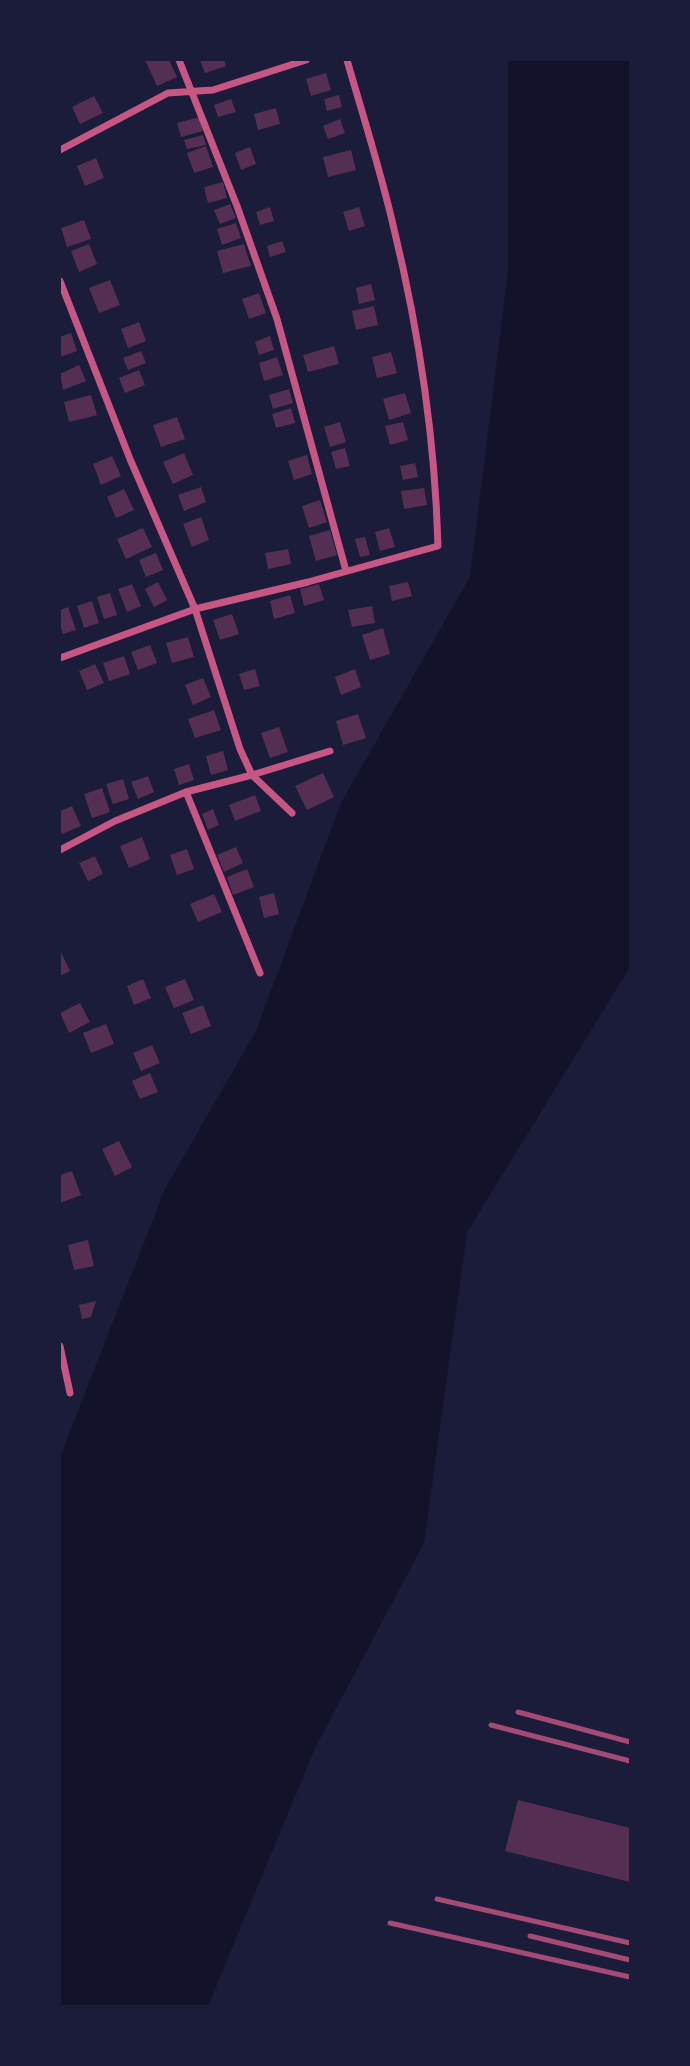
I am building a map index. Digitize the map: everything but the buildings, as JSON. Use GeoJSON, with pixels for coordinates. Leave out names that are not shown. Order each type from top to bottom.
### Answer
{"type":"FeatureCollection","features":[{"type":"Feature","properties":{"kind":"street"},"geometry":{"type":"LineString","coordinates":[[179,60],[237,206],[277,319],[346,571]]}},
{"type":"Feature","properties":{"kind":"street"},"geometry":{"type":"LineString","coordinates":[[60,150],[168,93],[213,90],[306,60]]}},
{"type":"Feature","properties":{"kind":"street"},"geometry":{"type":"LineString","coordinates":[[60,658],[195,609],[438,546],[436,484],[419,356],[394,230],[347,60]]}},
{"type":"Feature","properties":{"kind":"street"},"geometry":{"type":"LineString","coordinates":[[60,281],[130,459],[195,609],[240,749],[252,775],[292,813]]}},
{"type":"Feature","properties":{"kind":"street"},"geometry":{"type":"LineString","coordinates":[[60,850],[115,821],[186,792],[330,751]]}},
{"type":"Feature","properties":{"kind":"street"},"geometry":{"type":"LineString","coordinates":[[186,792],[260,973]]}},
{"type":"Feature","properties":{"kind":"street"},"geometry":{"type":"LineString","coordinates":[[60,1346],[70,1392]]}},
{"type":"Feature","properties":{"kind":"shaded area"},"geometry":{"type":"Polygon","coordinates":[[[508,60],[630,60],[630,967],[467,1232],[424,1543],[315,1748],[208,2006],[60,2006],[60,1457],[165,1189],[256,1031],[341,803],[470,577],[508,271],[508,60]]]}},
{"type":"Feature","properties":{"kind":"railway"},"geometry":{"type":"LineString","coordinates":[[518,1712],[630,1742]]}},
{"type":"Feature","properties":{"kind":"railway"},"geometry":{"type":"LineString","coordinates":[[491,1725],[630,1761]]}},
{"type":"Feature","properties":{"kind":"railway"},"geometry":{"type":"LineString","coordinates":[[437,1899],[630,1943]]}},
{"type":"Feature","properties":{"kind":"railway"},"geometry":{"type":"LineString","coordinates":[[390,1923],[630,1977]]}},
{"type":"Feature","properties":{"kind":"railway"},"geometry":{"type":"LineString","coordinates":[[530,1936],[630,1960]]}}]}
